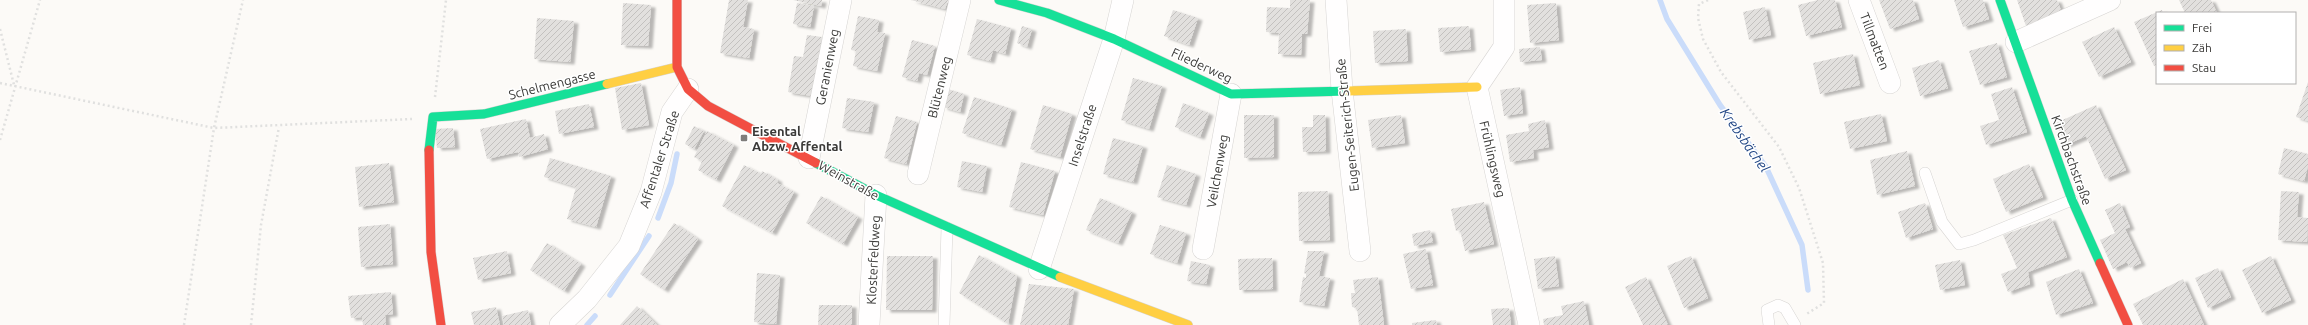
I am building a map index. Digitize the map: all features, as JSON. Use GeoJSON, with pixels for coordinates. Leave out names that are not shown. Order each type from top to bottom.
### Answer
{"type":"FeatureCollection","features":[{"type":"Feature","properties":{"kind":"street","name":"Weinstraße"},"geometry":{"type":"LineString","coordinates":[[677,0],[677,67],[688,89],[708,106],[809,158],[876,196],[1039,269],[1188,325]]}},
{"type":"Feature","properties":{"kind":"street","name":"Geranienweg"},"geometry":{"type":"LineString","coordinates":[[809,158],[841,0]]}},
{"type":"Feature","properties":{"kind":"street","name":"Blütenweg"},"geometry":{"type":"LineString","coordinates":[[918,174],[960,0]]}},
{"type":"Feature","properties":{"kind":"street","name":"Fliederweg"},"geometry":{"type":"LineString","coordinates":[[999,0],[1047,13],[1114,39],[1231,94],[1477,87]]}},
{"type":"Feature","properties":{"kind":"street","name":"Inselstraße"},"geometry":{"type":"LineString","coordinates":[[1039,269],[1114,39],[1123,0]]}},
{"type":"Feature","properties":{"kind":"street","name":"Eugen-Seiterich-Straße"},"geometry":{"type":"LineString","coordinates":[[1336,0],[1342,90],[1360,251]]}},
{"type":"Feature","properties":{"kind":"street"},"geometry":{"type":"LineString","coordinates":[[1477,87],[1504,47],[1504,0]]}},
{"type":"Feature","properties":{"kind":"street","name":"Tillmatten"},"geometry":{"type":"LineString","coordinates":[[1859,0],[1890,83]]}},
{"type":"Feature","properties":{"kind":"street","name":"Kirchbachstraße"},"geometry":{"type":"LineString","coordinates":[[2000,0],[2072,200],[2128,325]]}},
{"type":"Feature","properties":{"kind":"street"},"geometry":{"type":"LineString","coordinates":[[2016,42],[2110,0]]}},
{"type":"Feature","properties":{"kind":"street","name":"Schelmengasse"},"geometry":{"type":"LineString","coordinates":[[433,117],[484,114],[677,67]]}},
{"type":"Feature","properties":{"kind":"street","name":"Frühlingsweg"},"geometry":{"type":"LineString","coordinates":[[1477,87],[1529,325]]}},
{"type":"Feature","properties":{"kind":"street","name":"Affentaler Straße"},"geometry":{"type":"LineString","coordinates":[[560,325],[587,298],[628,246],[651,192],[672,112],[688,89]]}},
{"type":"Feature","properties":{"kind":"street","name":"Veilchenweg"},"geometry":{"type":"LineString","coordinates":[[1203,249],[1231,94]]}},
{"type":"Feature","properties":{"kind":"street"},"geometry":{"type":"LineString","coordinates":[[433,117],[429,142],[431,252],[441,325]]}},
{"type":"Feature","properties":{"kind":"street","name":"Klosterfeldweg"},"geometry":{"type":"LineString","coordinates":[[869,325],[876,196]]}},
{"type":"Feature","properties":{"kind":"lane"},"geometry":{"type":"LineString","coordinates":[[1925,173],[1942,222],[1959,244],[1974,240],[2072,200]]}},
{"type":"Feature","properties":{"kind":"lane"},"geometry":{"type":"LineString","coordinates":[[944,325],[947,228]]}},
{"type":"Feature","properties":{"kind":"lane"},"geometry":{"type":"LineString","coordinates":[[1769,325],[1767,310],[1778,305],[1784,308],[1794,322]]}},
{"type":"Feature","properties":{"kind":"path"},"geometry":{"type":"LineString","coordinates":[[0,140],[14,85],[40,0]]}},
{"type":"Feature","properties":{"kind":"path"},"geometry":{"type":"LineString","coordinates":[[184,325],[214,128],[243,0]]}},
{"type":"Feature","properties":{"kind":"path"},"geometry":{"type":"LineString","coordinates":[[0,83],[214,128],[279,127],[433,117],[446,0]]}},
{"type":"Feature","properties":{"kind":"path"},"geometry":{"type":"LineString","coordinates":[[1708,0],[1699,4],[1698,18],[1703,39],[1721,72],[1779,147],[1799,188],[1823,263],[1824,303],[1794,322]]}},
{"type":"Feature","properties":{"kind":"path"},"geometry":{"type":"LineString","coordinates":[[0,29],[14,85]]}},
{"type":"Feature","properties":{"kind":"path"},"geometry":{"type":"LineString","coordinates":[[251,325],[261,225],[279,127]]}},
{"type":"Feature","properties":{"kind":"building"},"geometry":{"type":"Polygon","coordinates":[[[729,0],[748,0],[743,27],[754,29],[749,58],[720,53],[729,0]]]}},
{"type":"Feature","properties":{"kind":"building"},"geometry":{"type":"Polygon","coordinates":[[[793,0],[822,0],[821,6],[793,0]]]}},
{"type":"Feature","properties":{"kind":"building"},"geometry":{"type":"Polygon","coordinates":[[[911,0],[948,0],[945,9],[911,0]]]}},
{"type":"Feature","properties":{"kind":"building"},"geometry":{"type":"Polygon","coordinates":[[[1290,0],[1310,0],[1307,34],[1302,34],[1301,55],[1278,54],[1279,33],[1266,32],[1267,7],[1290,8],[1290,0]]]}},
{"type":"Feature","properties":{"kind":"building"},"geometry":{"type":"Polygon","coordinates":[[[1818,0],[1835,0],[1842,27],[1806,36],[1798,5],[1818,0]]]}},
{"type":"Feature","properties":{"kind":"building"},"geometry":{"type":"Polygon","coordinates":[[[1879,0],[1913,0],[1919,19],[1890,29],[1879,0]]]}},
{"type":"Feature","properties":{"kind":"building"},"geometry":{"type":"Polygon","coordinates":[[[1954,0],[1983,0],[1989,19],[1963,27],[1954,0]]]}},
{"type":"Feature","properties":{"kind":"building"},"geometry":{"type":"Polygon","coordinates":[[[2017,0],[2057,0],[2062,13],[2026,26],[2017,0]]]}},
{"type":"Feature","properties":{"kind":"building"},"geometry":{"type":"Polygon","coordinates":[[[2179,0],[2211,0],[2217,12],[2185,12],[2179,0]]]}},
{"type":"Feature","properties":{"kind":"building"},"geometry":{"type":"Polygon","coordinates":[[[623,3],[651,5],[648,46],[621,45],[623,3]]]}},
{"type":"Feature","properties":{"kind":"building"},"geometry":{"type":"Polygon","coordinates":[[[797,3],[814,6],[810,27],[793,24],[797,3]]]}},
{"type":"Feature","properties":{"kind":"building"},"geometry":{"type":"Polygon","coordinates":[[[1556,3],[1559,40],[1530,43],[1527,5],[1556,3]]]}},
{"type":"Feature","properties":{"kind":"building"},"geometry":{"type":"Polygon","coordinates":[[[1765,7],[1771,35],[1749,40],[1743,12],[1765,7]]]}},
{"type":"Feature","properties":{"kind":"building"},"geometry":{"type":"Polygon","coordinates":[[[1173,10],[1198,18],[1189,45],[1164,36],[1173,10]]]}},
{"type":"Feature","properties":{"kind":"building"},"geometry":{"type":"Polygon","coordinates":[[[2156,13],[2156,65],[2154,66],[2134,22],[2156,13]]]}},
{"type":"Feature","properties":{"kind":"building"},"geometry":{"type":"Polygon","coordinates":[[[858,16],[879,20],[877,32],[885,33],[877,71],[853,66],[856,51],[851,50],[858,16]]]}},
{"type":"Feature","properties":{"kind":"building"},"geometry":{"type":"Polygon","coordinates":[[[537,18],[574,21],[570,62],[534,59],[537,18]]]}},
{"type":"Feature","properties":{"kind":"building"},"geometry":{"type":"Polygon","coordinates":[[[977,19],[1011,28],[1005,54],[993,50],[990,61],[967,55],[977,19]]]}},
{"type":"Feature","properties":{"kind":"building"},"geometry":{"type":"Polygon","coordinates":[[[1022,26],[1032,29],[1027,47],[1017,43],[1022,26]]]}},
{"type":"Feature","properties":{"kind":"building"},"geometry":{"type":"Polygon","coordinates":[[[1469,26],[1471,49],[1440,52],[1438,28],[1469,26]]]}},
{"type":"Feature","properties":{"kind":"building"},"geometry":{"type":"Polygon","coordinates":[[[2114,27],[2131,62],[2099,77],[2082,42],[2114,27]]]}},
{"type":"Feature","properties":{"kind":"building"},"geometry":{"type":"Polygon","coordinates":[[[1406,29],[1408,61],[1375,63],[1373,31],[1406,29]]]}},
{"type":"Feature","properties":{"kind":"building"},"geometry":{"type":"Polygon","coordinates":[[[807,35],[822,37],[812,96],[788,92],[794,56],[803,57],[807,35]]]}},
{"type":"Feature","properties":{"kind":"building"},"geometry":{"type":"Polygon","coordinates":[[[912,40],[935,46],[927,75],[919,73],[917,81],[902,77],[912,40]]]}},
{"type":"Feature","properties":{"kind":"building"},"geometry":{"type":"Polygon","coordinates":[[[1997,43],[2007,77],[1980,85],[1969,51],[1997,43]]]}},
{"type":"Feature","properties":{"kind":"building"},"geometry":{"type":"Polygon","coordinates":[[[1540,47],[1542,60],[1520,62],[1519,49],[1540,47]]]}},
{"type":"Feature","properties":{"kind":"building"},"geometry":{"type":"Polygon","coordinates":[[[1853,54],[1860,85],[1820,94],[1813,63],[1853,54]]]}},
{"type":"Feature","properties":{"kind":"building"},"geometry":{"type":"Polygon","coordinates":[[[1939,60],[1948,88],[1920,96],[1912,68],[1939,60]]]}},
{"type":"Feature","properties":{"kind":"building"},"geometry":{"type":"Polygon","coordinates":[[[1133,78],[1162,86],[1149,129],[1121,120],[1133,78]]]}},
{"type":"Feature","properties":{"kind":"building"},"geometry":{"type":"Polygon","coordinates":[[[2308,82],[2308,121],[2296,117],[2308,82]]]}},
{"type":"Feature","properties":{"kind":"building"},"geometry":{"type":"Polygon","coordinates":[[[641,83],[649,125],[622,130],[615,88],[641,83]]]}},
{"type":"Feature","properties":{"kind":"building"},"geometry":{"type":"Polygon","coordinates":[[[1520,87],[1523,113],[1504,116],[1500,90],[1520,87]]]}},
{"type":"Feature","properties":{"kind":"building"},"geometry":{"type":"Polygon","coordinates":[[[2012,87],[2027,132],[1986,145],[1980,126],[1999,120],[1991,94],[2012,87]]]}},
{"type":"Feature","properties":{"kind":"building"},"geometry":{"type":"Polygon","coordinates":[[[948,89],[964,94],[960,112],[943,107],[948,89]]]}},
{"type":"Feature","properties":{"kind":"building"},"geometry":{"type":"Polygon","coordinates":[[[974,97],[1012,109],[1001,145],[962,133],[974,97]]]}},
{"type":"Feature","properties":{"kind":"building"},"geometry":{"type":"Polygon","coordinates":[[[847,98],[874,102],[868,132],[842,128],[847,98]]]}},
{"type":"Feature","properties":{"kind":"building"},"geometry":{"type":"Polygon","coordinates":[[[1183,103],[1209,113],[1200,137],[1175,127],[1183,103]]]}},
{"type":"Feature","properties":{"kind":"building"},"geometry":{"type":"Polygon","coordinates":[[[589,104],[594,127],[559,134],[555,111],[589,104]]]}},
{"type":"Feature","properties":{"kind":"building"},"geometry":{"type":"Polygon","coordinates":[[[1043,105],[1072,114],[1060,157],[1030,149],[1043,105]]]}},
{"type":"Feature","properties":{"kind":"building"},"geometry":{"type":"Polygon","coordinates":[[[2096,105],[2126,170],[2105,179],[2086,136],[2066,145],[2056,123],[2096,105]]]}},
{"type":"Feature","properties":{"kind":"building"},"geometry":{"type":"Polygon","coordinates":[[[1881,114],[1887,141],[1850,149],[1844,122],[1881,114]]]}},
{"type":"Feature","properties":{"kind":"building"},"geometry":{"type":"Polygon","coordinates":[[[1244,115],[1274,115],[1274,157],[1244,158],[1244,115]]]}},
{"type":"Feature","properties":{"kind":"building"},"geometry":{"type":"Polygon","coordinates":[[[1313,115],[1325,115],[1326,151],[1303,152],[1302,127],[1313,127],[1313,115]]]}},
{"type":"Feature","properties":{"kind":"building"},"geometry":{"type":"Polygon","coordinates":[[[1401,115],[1405,143],[1372,148],[1368,120],[1401,115]]]}},
{"type":"Feature","properties":{"kind":"building"},"geometry":{"type":"Polygon","coordinates":[[[896,116],[917,122],[906,164],[884,158],[896,116]]]}},
{"type":"Feature","properties":{"kind":"building"},"geometry":{"type":"Polygon","coordinates":[[[526,119],[530,138],[544,134],[548,149],[519,157],[518,152],[487,159],[480,129],[526,119]]]}},
{"type":"Feature","properties":{"kind":"building"},"geometry":{"type":"Polygon","coordinates":[[[1545,120],[1549,147],[1533,150],[1534,158],[1510,162],[1506,135],[1529,131],[1528,124],[1545,120]]]}},
{"type":"Feature","properties":{"kind":"building"},"geometry":{"type":"Polygon","coordinates":[[[694,126],[704,131],[694,149],[685,144],[694,126]]]}},
{"type":"Feature","properties":{"kind":"building"},"geometry":{"type":"Polygon","coordinates":[[[453,128],[455,147],[437,148],[435,129],[453,128]]]}},
{"type":"Feature","properties":{"kind":"building"},"geometry":{"type":"Polygon","coordinates":[[[707,131],[734,145],[716,180],[698,170],[702,161],[694,157],[707,131]]]}},
{"type":"Feature","properties":{"kind":"building"},"geometry":{"type":"Polygon","coordinates":[[[1113,138],[1143,146],[1133,182],[1103,174],[1113,138]]]}},
{"type":"Feature","properties":{"kind":"building"},"geometry":{"type":"Polygon","coordinates":[[[2284,148],[2308,154],[2308,166],[2304,181],[2278,174],[2284,148]]]}},
{"type":"Feature","properties":{"kind":"building"},"geometry":{"type":"Polygon","coordinates":[[[1907,151],[1915,186],[1877,195],[1870,160],[1907,151]]]}},
{"type":"Feature","properties":{"kind":"building"},"geometry":{"type":"Polygon","coordinates":[[[550,158],[611,176],[596,227],[567,219],[576,187],[544,177],[550,158]]]}},
{"type":"Feature","properties":{"kind":"building"},"geometry":{"type":"Polygon","coordinates":[[[962,161],[987,166],[982,192],[957,187],[962,161]]]}},
{"type":"Feature","properties":{"kind":"building"},"geometry":{"type":"Polygon","coordinates":[[[1021,162],[1055,171],[1043,215],[1009,207],[1021,162]]]}},
{"type":"Feature","properties":{"kind":"building"},"geometry":{"type":"Polygon","coordinates":[[[389,163],[394,202],[359,207],[355,167],[389,163]]]}},
{"type":"Feature","properties":{"kind":"building"},"geometry":{"type":"Polygon","coordinates":[[[2029,164],[2043,197],[2006,212],[1993,179],[2029,164]]]}},
{"type":"Feature","properties":{"kind":"building"},"geometry":{"type":"Polygon","coordinates":[[[744,165],[761,174],[762,171],[778,180],[777,183],[794,192],[772,233],[722,206],[744,165]]]}},
{"type":"Feature","properties":{"kind":"building"},"geometry":{"type":"Polygon","coordinates":[[[1167,165],[1196,174],[1186,205],[1157,197],[1167,165]]]}},
{"type":"Feature","properties":{"kind":"building"},"geometry":{"type":"Polygon","coordinates":[[[1328,191],[1330,240],[1299,241],[1298,192],[1328,191]]]}},
{"type":"Feature","properties":{"kind":"building"},"geometry":{"type":"Polygon","coordinates":[[[2281,191],[2299,192],[2297,217],[2308,218],[2307,242],[2278,240],[2281,191]]]}},
{"type":"Feature","properties":{"kind":"building"},"geometry":{"type":"Polygon","coordinates":[[[821,196],[858,217],[843,244],[806,223],[821,196]]]}},
{"type":"Feature","properties":{"kind":"building"},"geometry":{"type":"Polygon","coordinates":[[[1100,198],[1132,212],[1118,243],[1086,230],[1100,198]]]}},
{"type":"Feature","properties":{"kind":"building"},"geometry":{"type":"Polygon","coordinates":[[[1484,202],[1494,244],[1465,251],[1460,230],[1456,231],[1451,209],[1484,202]]]}},
{"type":"Feature","properties":{"kind":"building"},"geometry":{"type":"Polygon","coordinates":[[[1925,203],[1933,229],[1906,238],[1898,212],[1925,203]]]}},
{"type":"Feature","properties":{"kind":"building"},"geometry":{"type":"Polygon","coordinates":[[[2120,203],[2130,227],[2125,229],[2141,263],[2130,268],[2127,262],[2113,269],[2100,240],[2115,233],[2105,210],[2120,203]]]}},
{"type":"Feature","properties":{"kind":"building"},"geometry":{"type":"Polygon","coordinates":[[[2051,218],[2067,257],[2028,272],[2030,284],[2008,292],[2001,274],[2017,268],[2003,235],[2051,218]]]}},
{"type":"Feature","properties":{"kind":"building"},"geometry":{"type":"Polygon","coordinates":[[[674,223],[698,239],[664,290],[640,274],[674,223]]]}},
{"type":"Feature","properties":{"kind":"building"},"geometry":{"type":"Polygon","coordinates":[[[390,224],[393,264],[361,267],[358,227],[390,224]]]}},
{"type":"Feature","properties":{"kind":"building"},"geometry":{"type":"Polygon","coordinates":[[[1160,225],[1186,233],[1177,263],[1150,254],[1160,225]]]}},
{"type":"Feature","properties":{"kind":"building"},"geometry":{"type":"Polygon","coordinates":[[[1430,230],[1433,242],[1414,246],[1412,234],[1430,230]]]}},
{"type":"Feature","properties":{"kind":"building"},"geometry":{"type":"Polygon","coordinates":[[[547,243],[581,264],[564,291],[530,270],[547,243]]]}},
{"type":"Feature","properties":{"kind":"building"},"geometry":{"type":"Polygon","coordinates":[[[1426,249],[1433,285],[1411,289],[1403,254],[1426,249]]]}},
{"type":"Feature","properties":{"kind":"building"},"geometry":{"type":"Polygon","coordinates":[[[507,251],[511,273],[478,280],[473,258],[507,251]]]}},
{"type":"Feature","properties":{"kind":"building"},"geometry":{"type":"Polygon","coordinates":[[[1308,251],[1324,251],[1319,276],[1330,278],[1324,306],[1299,302],[1303,277],[1306,278],[1306,274],[1304,273],[1308,251]]]}},
{"type":"Feature","properties":{"kind":"building"},"geometry":{"type":"Polygon","coordinates":[[[979,255],[1017,276],[1008,324],[959,293],[979,255]]]}},
{"type":"Feature","properties":{"kind":"building"},"geometry":{"type":"Polygon","coordinates":[[[887,256],[933,256],[932,310],[886,310],[887,256]]]}},
{"type":"Feature","properties":{"kind":"building"},"geometry":{"type":"Polygon","coordinates":[[[1555,256],[1559,286],[1538,289],[1534,259],[1555,256]]]}},
{"type":"Feature","properties":{"kind":"building"},"geometry":{"type":"Polygon","coordinates":[[[1691,256],[1708,298],[1684,308],[1667,266],[1691,256]]]}},
{"type":"Feature","properties":{"kind":"building"},"geometry":{"type":"Polygon","coordinates":[[[2271,256],[2291,300],[2262,313],[2242,270],[2271,256]]]}},
{"type":"Feature","properties":{"kind":"building"},"geometry":{"type":"Polygon","coordinates":[[[1272,258],[1273,289],[1239,290],[1238,259],[1272,258]]]}},
{"type":"Feature","properties":{"kind":"building"},"geometry":{"type":"Polygon","coordinates":[[[1960,260],[1965,285],[1940,290],[1935,265],[1960,260]]]}},
{"type":"Feature","properties":{"kind":"building"},"geometry":{"type":"Polygon","coordinates":[[[1191,261],[1210,265],[1206,284],[1187,281],[1191,261]]]}},
{"type":"Feature","properties":{"kind":"building"},"geometry":{"type":"Polygon","coordinates":[[[2218,268],[2231,297],[2208,308],[2195,278],[2218,268]]]}},
{"type":"Feature","properties":{"kind":"building"},"geometry":{"type":"Polygon","coordinates":[[[2079,269],[2093,303],[2056,315],[2046,282],[2079,269]]]}},
{"type":"Feature","properties":{"kind":"building"},"geometry":{"type":"Polygon","coordinates":[[[757,273],[780,275],[776,324],[754,322],[757,273]]]}},
{"type":"Feature","properties":{"kind":"building"},"geometry":{"type":"Polygon","coordinates":[[[1378,277],[1384,325],[1359,325],[1357,308],[1352,307],[1351,293],[1355,293],[1353,280],[1378,277]]]}},
{"type":"Feature","properties":{"kind":"building"},"geometry":{"type":"Polygon","coordinates":[[[1646,277],[1668,325],[1643,325],[1625,287],[1646,277]]]}},
{"type":"Feature","properties":{"kind":"building"},"geometry":{"type":"Polygon","coordinates":[[[2183,279],[2204,325],[2143,325],[2133,304],[2183,279]]]}},
{"type":"Feature","properties":{"kind":"building"},"geometry":{"type":"Polygon","coordinates":[[[1029,284],[1074,289],[1068,325],[1020,325],[1029,284]]]}},
{"type":"Feature","properties":{"kind":"building"},"geometry":{"type":"Polygon","coordinates":[[[391,292],[393,314],[385,315],[386,325],[363,325],[362,317],[351,318],[348,296],[391,292]]]}},
{"type":"Feature","properties":{"kind":"building"},"geometry":{"type":"Polygon","coordinates":[[[1584,301],[1589,325],[1544,325],[1543,319],[1563,315],[1561,306],[1584,301]]]}},
{"type":"Feature","properties":{"kind":"building"},"geometry":{"type":"Polygon","coordinates":[[[819,305],[852,305],[852,325],[818,325],[819,305]]]}},
{"type":"Feature","properties":{"kind":"building"},"geometry":{"type":"Polygon","coordinates":[[[637,306],[657,325],[620,325],[637,306]]]}},
{"type":"Feature","properties":{"kind":"building"},"geometry":{"type":"Polygon","coordinates":[[[496,307],[500,325],[474,325],[471,312],[496,307]]]}},
{"type":"Feature","properties":{"kind":"building"},"geometry":{"type":"Polygon","coordinates":[[[1509,308],[1511,325],[1493,325],[1491,309],[1509,308]]]}},
{"type":"Feature","properties":{"kind":"building"},"geometry":{"type":"Polygon","coordinates":[[[528,310],[531,325],[504,325],[502,316],[528,310]]]}},
{"type":"Feature","properties":{"kind":"building"},"geometry":{"type":"Polygon","coordinates":[[[1436,320],[1437,325],[1412,325],[1412,323],[1436,320]]]}},
{"type":"Feature","properties":{"kind":"waterway","name":"Krebsbächel"},"geometry":{"type":"LineString","coordinates":[[1660,0],[1667,19],[1720,105],[1766,167],[1802,245],[1808,290]]}},
{"type":"Feature","properties":{"kind":"waterway"},"geometry":{"type":"LineString","coordinates":[[658,218],[671,183],[677,154]]}},
{"type":"Feature","properties":{"kind":"waterway"},"geometry":{"type":"LineString","coordinates":[[610,295],[649,236]]}},
{"type":"Feature","properties":{"kind":"waterway"},"geometry":{"type":"LineString","coordinates":[[587,325],[595,316]]}},
{"type":"Feature","properties":{"kind":"traffic: fast"},"geometry":{"type":"LineString","coordinates":[[999,0],[1047,13],[1114,39],[1231,94],[1348,91]]}},
{"type":"Feature","properties":{"kind":"traffic: fast"},"geometry":{"type":"LineString","coordinates":[[2000,0],[2072,200],[2100,263]]}},
{"type":"Feature","properties":{"kind":"traffic: fast"},"geometry":{"type":"LineString","coordinates":[[429,150],[433,117],[484,114],[607,84]]}},
{"type":"Feature","properties":{"kind":"traffic: fast"},"geometry":{"type":"LineString","coordinates":[[816,163],[876,195],[1060,277]]}},
{"type":"Feature","properties":{"kind":"traffic: slow"},"geometry":{"type":"LineString","coordinates":[[607,84],[677,67]]}},
{"type":"Feature","properties":{"kind":"traffic: slow"},"geometry":{"type":"LineString","coordinates":[[1348,91],[1477,87]]}},
{"type":"Feature","properties":{"kind":"traffic: slow"},"geometry":{"type":"LineString","coordinates":[[1060,277],[1188,325]]}},
{"type":"Feature","properties":{"kind":"traffic: jam"},"geometry":{"type":"LineString","coordinates":[[677,0],[677,67],[688,89],[708,106],[816,163]]}},
{"type":"Feature","properties":{"kind":"traffic: jam"},"geometry":{"type":"LineString","coordinates":[[429,150],[431,252],[441,325]]}},
{"type":"Feature","properties":{"kind":"traffic: jam"},"geometry":{"type":"LineString","coordinates":[[2100,263],[2128,325]]}},
{"type":"Feature","properties":{"kind":"place","name":"Eisental Abzw. Affental"},"geometry":{"type":"Point","coordinates":[744,138]}}]}
